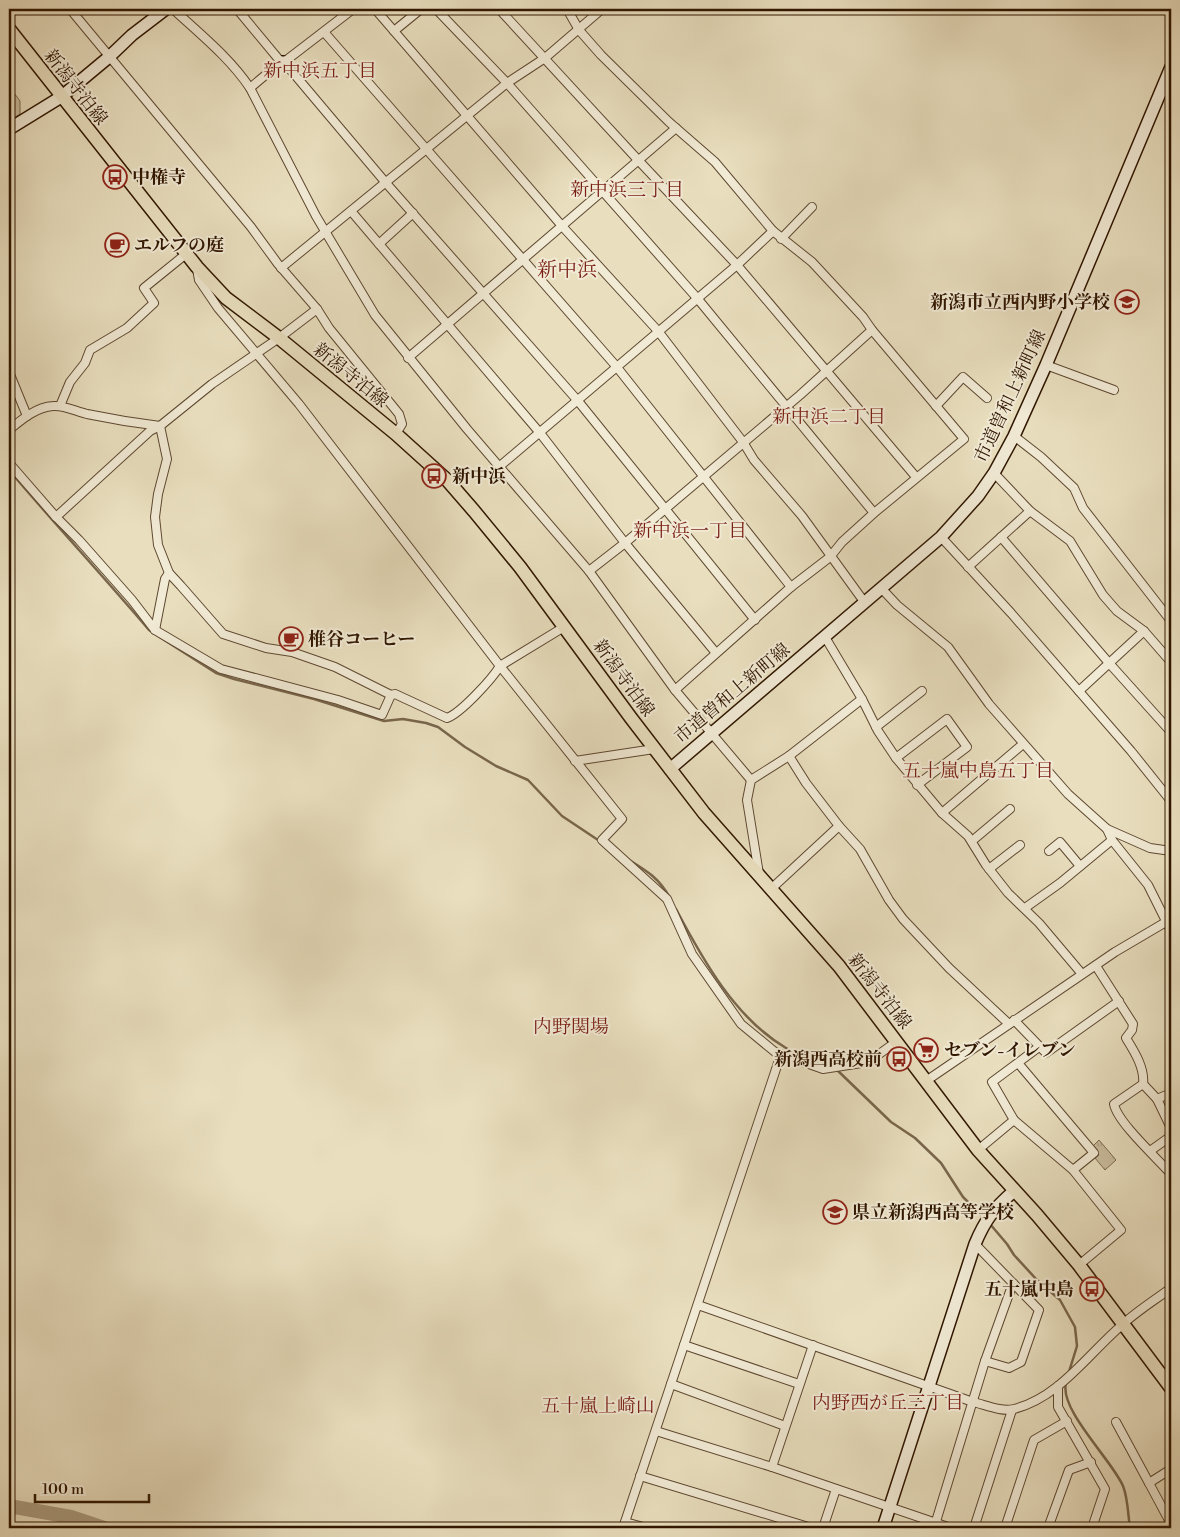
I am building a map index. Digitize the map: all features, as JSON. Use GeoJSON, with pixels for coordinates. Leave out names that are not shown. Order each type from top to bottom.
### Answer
{"type":"FeatureCollection","features":[{"type":"Feature","properties":{"kind":"main road","name":"新潟寺泊線"},"geometry":{"type":"LineString","coordinates":[[9,29],[186,254],[226,298],[279,338],[396,434],[448,481],[474,511],[520,567],[654,749],[704,813],[839,966],[978,1150],[1079,1265],[1122,1324],[1169,1381]]}},
{"type":"Feature","properties":{"kind":"street"},"geometry":{"type":"LineString","coordinates":[[70,9],[251,227],[281,268],[317,309],[329,328],[399,414],[402,424],[396,434]]}},
{"type":"Feature","properties":{"kind":"street"},"geometry":{"type":"LineString","coordinates":[[10,127],[61,97],[132,35],[166,9]]}},
{"type":"Feature","properties":{"kind":"street"},"geometry":{"type":"LineString","coordinates":[[173,9],[234,66],[250,88],[293,171],[295,179],[375,315],[408,358],[589,571],[675,690],[713,732],[752,780]]}},
{"type":"Feature","properties":{"kind":"street"},"geometry":{"type":"LineString","coordinates":[[250,9],[240,12],[386,183],[578,401],[755,620]]}},
{"type":"Feature","properties":{"kind":"street"},"geometry":{"type":"LineString","coordinates":[[250,88],[353,9]]}},
{"type":"Feature","properties":{"kind":"street"},"geometry":{"type":"LineString","coordinates":[[374,9],[562,226],[658,331],[743,442],[754,460],[802,516],[865,603]]}},
{"type":"Feature","properties":{"kind":"street"},"geometry":{"type":"LineString","coordinates":[[394,32],[421,9]]}},
{"type":"Feature","properties":{"kind":"street"},"geometry":{"type":"LineString","coordinates":[[436,9],[507,83],[697,298],[874,513]]}},
{"type":"Feature","properties":{"kind":"street"},"geometry":{"type":"LineString","coordinates":[[499,9],[737,265],[916,477]]}},
{"type":"Feature","properties":{"kind":"street"},"geometry":{"type":"LineString","coordinates":[[566,9],[579,30],[601,55],[676,128],[715,162],[773,231],[812,262],[863,317],[964,439],[874,513],[842,542],[830,557],[791,587],[675,690]]}},
{"type":"Feature","properties":{"kind":"street"},"geometry":{"type":"LineString","coordinates":[[281,268],[507,83],[545,58],[602,9]]}},
{"type":"Feature","properties":{"kind":"street"},"geometry":{"type":"LineString","coordinates":[[324,32],[616,366],[791,587]]}},
{"type":"Feature","properties":{"kind":"street","name":"市道曽和上新町線"},"geometry":{"type":"LineString","coordinates":[[670,769],[941,537],[978,496],[1014,436],[1046,365],[1171,68]]}},
{"type":"Feature","properties":{"kind":"street"},"geometry":{"type":"LineString","coordinates":[[408,358],[676,128]]}},
{"type":"Feature","properties":{"kind":"street"},"geometry":{"type":"LineString","coordinates":[[781,239],[812,207]]}},
{"type":"Feature","properties":{"kind":"street"},"geometry":{"type":"LineString","coordinates":[[351,211],[540,433],[625,543],[716,653]]}},
{"type":"Feature","properties":{"kind":"street"},"geometry":{"type":"LineString","coordinates":[[379,244],[413,213]]}},
{"type":"Feature","properties":{"kind":"street"},"geometry":{"type":"LineString","coordinates":[[500,466],[737,265],[773,231]]}},
{"type":"Feature","properties":{"kind":"street"},"geometry":{"type":"LineString","coordinates":[[60,406],[70,382],[85,363],[90,350],[127,328],[154,303],[144,288],[186,254]]}},
{"type":"Feature","properties":{"kind":"street"},"geometry":{"type":"LineString","coordinates":[[197,267],[199,280],[218,308],[305,412],[500,666],[622,819],[602,840],[667,898],[692,954],[741,1024],[775,1052],[823,1069],[868,1062],[896,1042]]}},
{"type":"Feature","properties":{"kind":"street"},"geometry":{"type":"LineString","coordinates":[[56,517],[150,431],[160,426],[212,384],[279,338],[317,309]]}},
{"type":"Feature","properties":{"kind":"street"},"geometry":{"type":"LineString","coordinates":[[589,571],[625,543],[786,407],[872,330]]}},
{"type":"Feature","properties":{"kind":"street"},"geometry":{"type":"LineString","coordinates":[[1046,365],[1114,390]]}},
{"type":"Feature","properties":{"kind":"street"},"geometry":{"type":"LineString","coordinates":[[9,372],[27,416]]}},
{"type":"Feature","properties":{"kind":"street"},"geometry":{"type":"LineString","coordinates":[[936,406],[963,377],[987,398]]}},
{"type":"Feature","properties":{"kind":"street"},"geometry":{"type":"LineString","coordinates":[[9,430],[27,416],[50,406],[60,406],[100,416],[160,426]]}},
{"type":"Feature","properties":{"kind":"street"},"geometry":{"type":"LineString","coordinates":[[160,426],[167,459],[158,494],[155,517],[158,545],[170,573],[224,634],[266,648],[292,652],[335,667],[391,695],[395,694],[447,718],[452,716],[471,699],[495,674],[500,666],[564,627]]}},
{"type":"Feature","properties":{"kind":"street"},"geometry":{"type":"LineString","coordinates":[[1014,436],[1041,457],[1074,488],[1083,508],[1171,621]]}},
{"type":"Feature","properties":{"kind":"street"},"geometry":{"type":"LineString","coordinates":[[9,463],[56,517],[99,562],[155,630],[221,669],[338,700],[382,715],[391,695]]}},
{"type":"Feature","properties":{"kind":"street"},"geometry":{"type":"LineString","coordinates":[[994,472],[1030,511],[1070,541],[1103,595],[1118,611],[1144,631],[1171,662]]}},
{"type":"Feature","properties":{"kind":"street"},"geometry":{"type":"LineString","coordinates":[[968,568],[1030,511]]}},
{"type":"Feature","properties":{"kind":"street"},"geometry":{"type":"LineString","coordinates":[[941,537],[998,598],[1171,801]]}},
{"type":"Feature","properties":{"kind":"street"},"geometry":{"type":"LineString","coordinates":[[1001,537],[1171,732]]}},
{"type":"Feature","properties":{"kind":"street"},"geometry":{"type":"LineString","coordinates":[[155,630],[165,579],[170,573]]}},
{"type":"Feature","properties":{"kind":"street"},"geometry":{"type":"LineString","coordinates":[[882,589],[897,605],[948,647],[989,704],[1023,744],[1068,794],[1106,829],[1112,840],[1148,885],[1169,921],[1171,932]]}},
{"type":"Feature","properties":{"kind":"street"},"geometry":{"type":"LineString","coordinates":[[1079,692],[1144,631]]}},
{"type":"Feature","properties":{"kind":"street"},"geometry":{"type":"LineString","coordinates":[[825,637],[862,699],[876,727],[917,786],[942,813],[968,836],[990,870],[1008,892],[1025,908],[1082,974]]}},
{"type":"Feature","properties":{"kind":"street"},"geometry":{"type":"LineString","coordinates":[[876,727],[922,691]]}},
{"type":"Feature","properties":{"kind":"street"},"geometry":{"type":"LineString","coordinates":[[760,876],[747,800],[752,780],[789,756],[862,699]]}},
{"type":"Feature","properties":{"kind":"street"},"geometry":{"type":"LineString","coordinates":[[896,758],[947,719],[967,747],[917,786]]}},
{"type":"Feature","properties":{"kind":"street"},"geometry":{"type":"LineString","coordinates":[[942,813],[1023,744]]}},
{"type":"Feature","properties":{"kind":"street"},"geometry":{"type":"LineString","coordinates":[[576,761],[654,749]]}},
{"type":"Feature","properties":{"kind":"street"},"geometry":{"type":"LineString","coordinates":[[789,756],[806,783],[860,850],[889,900],[903,919],[949,968],[1046,1054],[1119,1001]]}},
{"type":"Feature","properties":{"kind":"street"},"geometry":{"type":"LineString","coordinates":[[972,841],[1010,809]]}},
{"type":"Feature","properties":{"kind":"street"},"geometry":{"type":"LineString","coordinates":[[771,889],[839,826]]}},
{"type":"Feature","properties":{"kind":"street"},"geometry":{"type":"LineString","coordinates":[[1106,829],[1150,848],[1171,851]]}},
{"type":"Feature","properties":{"kind":"street"},"geometry":{"type":"LineString","coordinates":[[1025,908],[1112,840]]}},
{"type":"Feature","properties":{"kind":"street"},"geometry":{"type":"LineString","coordinates":[[1049,850],[1060,842],[1080,866]]}},
{"type":"Feature","properties":{"kind":"street"},"geometry":{"type":"LineString","coordinates":[[990,870],[1020,845]]}},
{"type":"Feature","properties":{"kind":"street"},"geometry":{"type":"LineString","coordinates":[[926,1081],[1115,952],[1169,921]]}},
{"type":"Feature","properties":{"kind":"street"},"geometry":{"type":"LineString","coordinates":[[1096,966],[1133,1024],[1132,1030],[1126,1038],[1141,1067],[1143,1084],[1157,1099],[1171,1128]]}},
{"type":"Feature","properties":{"kind":"street"},"geometry":{"type":"LineString","coordinates":[[1039,1046],[992,1082],[1014,1120],[1073,1170],[1121,1230],[1079,1265]]}},
{"type":"Feature","properties":{"kind":"street"},"geometry":{"type":"LineString","coordinates":[[647,1528],[624,1525],[781,1054]]}},
{"type":"Feature","properties":{"kind":"street"},"geometry":{"type":"LineString","coordinates":[[1018,1062],[1094,1153],[1073,1170]]}},
{"type":"Feature","properties":{"kind":"street"},"geometry":{"type":"LineString","coordinates":[[1143,1084],[1114,1104],[1115,1110],[1133,1134],[1171,1174]]}},
{"type":"Feature","properties":{"kind":"street"},"geometry":{"type":"LineString","coordinates":[[1157,1099],[1171,1093]]}},
{"type":"Feature","properties":{"kind":"street"},"geometry":{"type":"LineString","coordinates":[[978,1150],[1014,1120]]}},
{"type":"Feature","properties":{"kind":"street"},"geometry":{"type":"LineString","coordinates":[[1150,1152],[1171,1136]]}},
{"type":"Feature","properties":{"kind":"street"},"geometry":{"type":"LineString","coordinates":[[883,1528],[975,1244],[996,1206],[1014,1191]]}},
{"type":"Feature","properties":{"kind":"street"},"geometry":{"type":"LineString","coordinates":[[975,1244],[1039,1310],[1021,1362],[1009,1368],[986,1361]]}},
{"type":"Feature","properties":{"kind":"street"},"geometry":{"type":"LineString","coordinates":[[935,1525],[986,1361],[1013,1283]]}},
{"type":"Feature","properties":{"kind":"street"},"geometry":{"type":"LineString","coordinates":[[698,1305],[973,1402],[1012,1410],[1034,1402],[1058,1386],[1122,1324],[1171,1288]]}},
{"type":"Feature","properties":{"kind":"street"},"geometry":{"type":"LineString","coordinates":[[772,1467],[812,1344]]}},
{"type":"Feature","properties":{"kind":"street"},"geometry":{"type":"LineString","coordinates":[[684,1345],[799,1384]]}},
{"type":"Feature","properties":{"kind":"street"},"geometry":{"type":"LineString","coordinates":[[671,1384],[786,1426]]}},
{"type":"Feature","properties":{"kind":"street"},"geometry":{"type":"LineString","coordinates":[[1058,1386],[1058,1406],[1105,1489],[1092,1528]]}},
{"type":"Feature","properties":{"kind":"street"},"geometry":{"type":"LineString","coordinates":[[974,1528],[1012,1410]]}},
{"type":"Feature","properties":{"kind":"street"},"geometry":{"type":"LineString","coordinates":[[1004,1528],[1034,1440],[1067,1421]]}},
{"type":"Feature","properties":{"kind":"street"},"geometry":{"type":"LineString","coordinates":[[1116,1422],[1171,1524]]}},
{"type":"Feature","properties":{"kind":"street"},"geometry":{"type":"LineString","coordinates":[[656,1431],[772,1467],[889,1507],[935,1525],[951,1528]]}},
{"type":"Feature","properties":{"kind":"street"},"geometry":{"type":"LineString","coordinates":[[1048,1528],[1069,1470],[1091,1462]]}},
{"type":"Feature","properties":{"kind":"street"},"geometry":{"type":"LineString","coordinates":[[1149,1483],[1171,1469]]}},
{"type":"Feature","properties":{"kind":"street"},"geometry":{"type":"LineString","coordinates":[[640,1476],[812,1528]]}},
{"type":"Feature","properties":{"kind":"street"},"geometry":{"type":"LineString","coordinates":[[823,1528],[836,1489]]}},
{"type":"Feature","properties":{"kind":"street"},"geometry":{"type":"LineString","coordinates":[[783,1528],[786,1520]]}},
{"type":"Feature","properties":{"kind":"green space"},"geometry":{"type":"Polygon","coordinates":[[[9,86],[20,101],[20,114],[9,121],[9,86]]]}},
{"type":"Feature","properties":{"kind":"green space"},"geometry":{"type":"Polygon","coordinates":[[[1099,1140],[1116,1160],[1105,1170],[1095,1158],[1099,1155],[1092,1147],[1099,1140]]]}},
{"type":"Feature","properties":{"kind":"waterway"},"geometry":{"type":"LineString","coordinates":[[9,470],[149,630],[216,673],[314,699],[384,721],[403,719],[438,727],[465,747],[496,766],[528,780],[562,816],[601,842]]}},
{"type":"Feature","properties":{"kind":"waterway"},"geometry":{"type":"LineString","coordinates":[[629,860],[652,876],[670,898]]}},
{"type":"Feature","properties":{"kind":"waterway"},"geometry":{"type":"LineString","coordinates":[[676,909],[709,967],[751,1021],[768,1036],[791,1051],[832,1065]]}},
{"type":"Feature","properties":{"kind":"waterway"},"geometry":{"type":"LineString","coordinates":[[836,1069],[891,1122],[915,1138],[941,1163],[963,1197],[984,1218]]}},
{"type":"Feature","properties":{"kind":"waterway"},"geometry":{"type":"LineString","coordinates":[[990,1224],[1014,1255],[1037,1280],[1060,1300],[1075,1327],[1077,1346],[1068,1375]]}},
{"type":"Feature","properties":{"kind":"waterway"},"geometry":{"type":"LineString","coordinates":[[1066,1383],[1066,1394],[1070,1407],[1123,1486],[1130,1528]]}},
{"type":"Feature","properties":{"kind":"waterway"},"geometry":{"type":"LineString","coordinates":[[9,1506],[71,1517],[104,1528]]}},
{"type":"Feature","properties":{"kind":"place","name":"中権寺"},"geometry":{"type":"Point","coordinates":[115,177]}},
{"type":"Feature","properties":{"kind":"place","name":"エルフの庭"},"geometry":{"type":"Point","coordinates":[117,245]}},
{"type":"Feature","properties":{"kind":"place","name":"新潟市立西内野小学校"},"geometry":{"type":"Point","coordinates":[1127,302]}},
{"type":"Feature","properties":{"kind":"place","name":"新中浜"},"geometry":{"type":"Point","coordinates":[434,476]}},
{"type":"Feature","properties":{"kind":"place","name":"椎谷コーヒー"},"geometry":{"type":"Point","coordinates":[291,639]}},
{"type":"Feature","properties":{"kind":"place","name":"セブン-イレブン"},"geometry":{"type":"Point","coordinates":[926,1050]}},
{"type":"Feature","properties":{"kind":"place","name":"新潟西高校前"},"geometry":{"type":"Point","coordinates":[899,1059]}},
{"type":"Feature","properties":{"kind":"place","name":"県立新潟西高等学校"},"geometry":{"type":"Point","coordinates":[835,1212]}},
{"type":"Feature","properties":{"kind":"place","name":"五十嵐中島"},"geometry":{"type":"Point","coordinates":[1092,1289]}},
{"type":"Feature","properties":{"kind":"district","name":"新中浜五丁目"},"geometry":{"type":"Point","coordinates":[320,70]}},
{"type":"Feature","properties":{"kind":"district","name":"新中浜三丁目"},"geometry":{"type":"Point","coordinates":[627,189]}},
{"type":"Feature","properties":{"kind":"district","name":"新中浜"},"geometry":{"type":"Point","coordinates":[567,269]}},
{"type":"Feature","properties":{"kind":"district","name":"新中浜二丁目"},"geometry":{"type":"Point","coordinates":[829,416]}},
{"type":"Feature","properties":{"kind":"district","name":"新中浜一丁目"},"geometry":{"type":"Point","coordinates":[690,530]}},
{"type":"Feature","properties":{"kind":"district","name":"五十嵐中島五丁目"},"geometry":{"type":"Point","coordinates":[978,770]}},
{"type":"Feature","properties":{"kind":"district","name":"内野関場"},"geometry":{"type":"Point","coordinates":[571,1026]}},
{"type":"Feature","properties":{"kind":"district","name":"内野西が丘三丁目"},"geometry":{"type":"Point","coordinates":[888,1402]}},
{"type":"Feature","properties":{"kind":"district","name":"五十嵐上崎山"},"geometry":{"type":"Point","coordinates":[598,1405]}}]}
